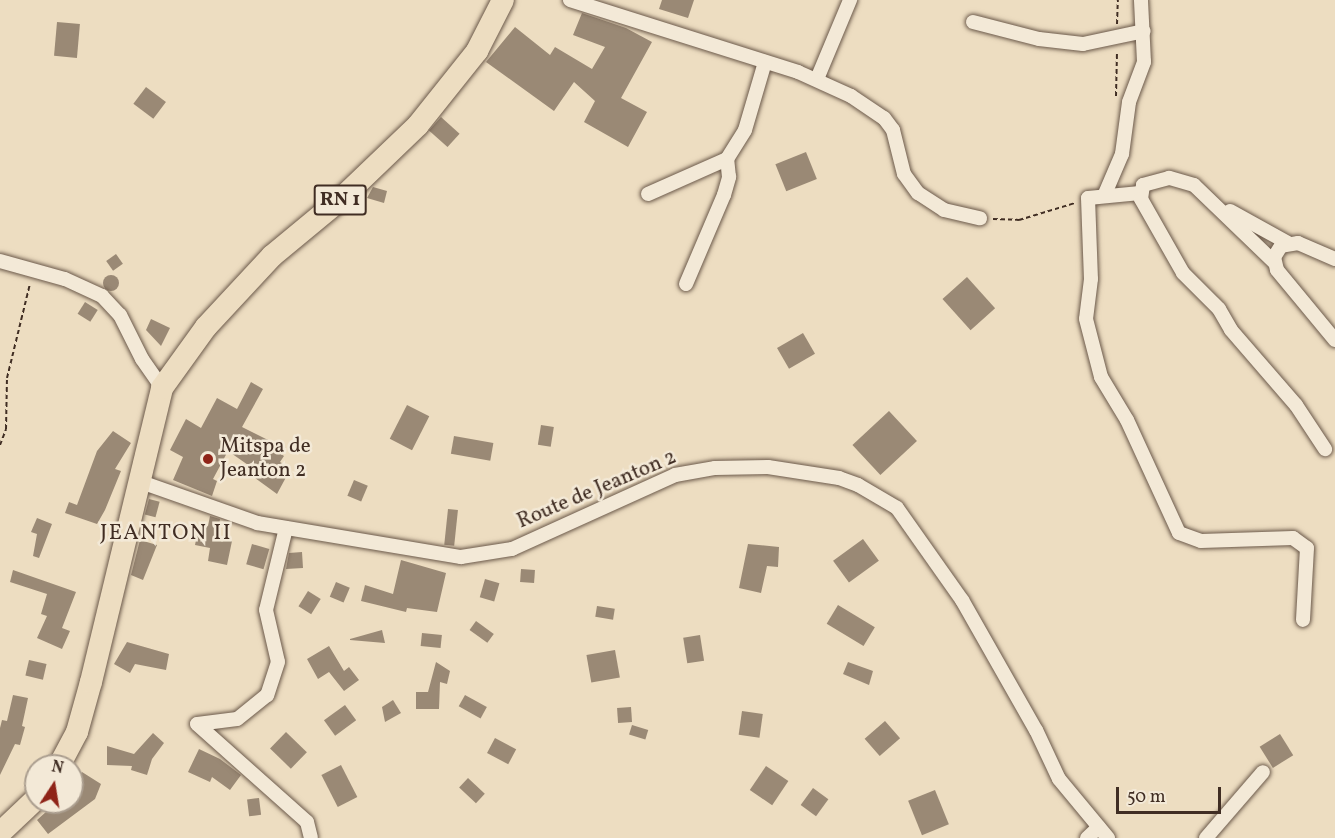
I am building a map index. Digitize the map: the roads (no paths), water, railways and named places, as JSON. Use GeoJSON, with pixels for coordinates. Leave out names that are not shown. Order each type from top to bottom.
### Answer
{"type":"FeatureCollection","features":[{"type":"Feature","properties":{"kind":"main road","name":"RN 1"},"geometry":{"type":"LineString","coordinates":[[65,754],[76,732],[91,682],[162,387],[206,327],[272,256],[342,198],[418,125],[477,51],[503,0]]}},
{"type":"Feature","properties":{"kind":"main road"},"geometry":{"type":"LineString","coordinates":[[0,833],[24,810]]}},
{"type":"Feature","properties":{"kind":"street"},"geometry":{"type":"LineString","coordinates":[[570,0],[817,79],[884,118],[892,130],[904,174],[918,192],[944,210],[980,218]]}},
{"type":"Feature","properties":{"kind":"street"},"geometry":{"type":"LineString","coordinates":[[817,79],[849,0]]}},
{"type":"Feature","properties":{"kind":"street"},"geometry":{"type":"LineString","coordinates":[[1104,196],[1122,154],[1130,102],[1144,62],[1141,0]]}},
{"type":"Feature","properties":{"kind":"street"},"geometry":{"type":"LineString","coordinates":[[973,22],[1061,43],[1083,44],[1143,31]]}},
{"type":"Feature","properties":{"kind":"street"},"geometry":{"type":"LineString","coordinates":[[648,194],[727,159],[745,130],[765,62]]}},
{"type":"Feature","properties":{"kind":"street"},"geometry":{"type":"LineString","coordinates":[[686,284],[724,195],[729,177],[727,159]]}},
{"type":"Feature","properties":{"kind":"street"},"geometry":{"type":"LineString","coordinates":[[1303,620],[1309,557],[1302,542],[1293,538],[1201,540],[1179,533],[1172,525],[1127,420],[1101,377],[1088,340],[1088,198],[1140,193],[1148,182],[1169,178],[1194,185],[1274,262],[1335,340]]}},
{"type":"Feature","properties":{"kind":"street"},"geometry":{"type":"LineString","coordinates":[[1140,193],[1183,273],[1219,309],[1231,330],[1296,405],[1325,449]]}},
{"type":"Feature","properties":{"kind":"street"},"geometry":{"type":"LineString","coordinates":[[1203,194],[1288,243],[1298,243],[1335,260]]}},
{"type":"Feature","properties":{"kind":"street"},"geometry":{"type":"LineString","coordinates":[[1274,262],[1276,251],[1288,243]]}},
{"type":"Feature","properties":{"kind":"street"},"geometry":{"type":"LineString","coordinates":[[0,261],[102,296],[120,315],[142,359],[162,387]]}},
{"type":"Feature","properties":{"kind":"street","name":"Route de Jeanton 2"},"geometry":{"type":"LineString","coordinates":[[138,480],[257,523],[461,557],[512,549],[675,475],[715,468],[768,467],[839,478],[858,485],[897,508],[962,600],[1036,730],[1059,779],[1108,838]]}},
{"type":"Feature","properties":{"kind":"street"},"geometry":{"type":"LineString","coordinates":[[286,528],[267,610],[278,662],[267,695],[237,719],[197,724],[307,822],[311,838]]}},
{"type":"Feature","properties":{"kind":"street"},"geometry":{"type":"LineString","coordinates":[[1206,838],[1263,772]]}},
{"type":"Feature","properties":{"kind":"street"},"geometry":{"type":"LineString","coordinates":[[1087,838],[1099,827]]}},
{"type":"Feature","properties":{"kind":"place","name":"Mitspa de Jeanton 2"},"geometry":{"type":"Point","coordinates":[208,459]}},
{"type":"Feature","properties":{"kind":"district","name":"JEANTON II"},"geometry":{"type":"Point","coordinates":[166,534]}}]}
